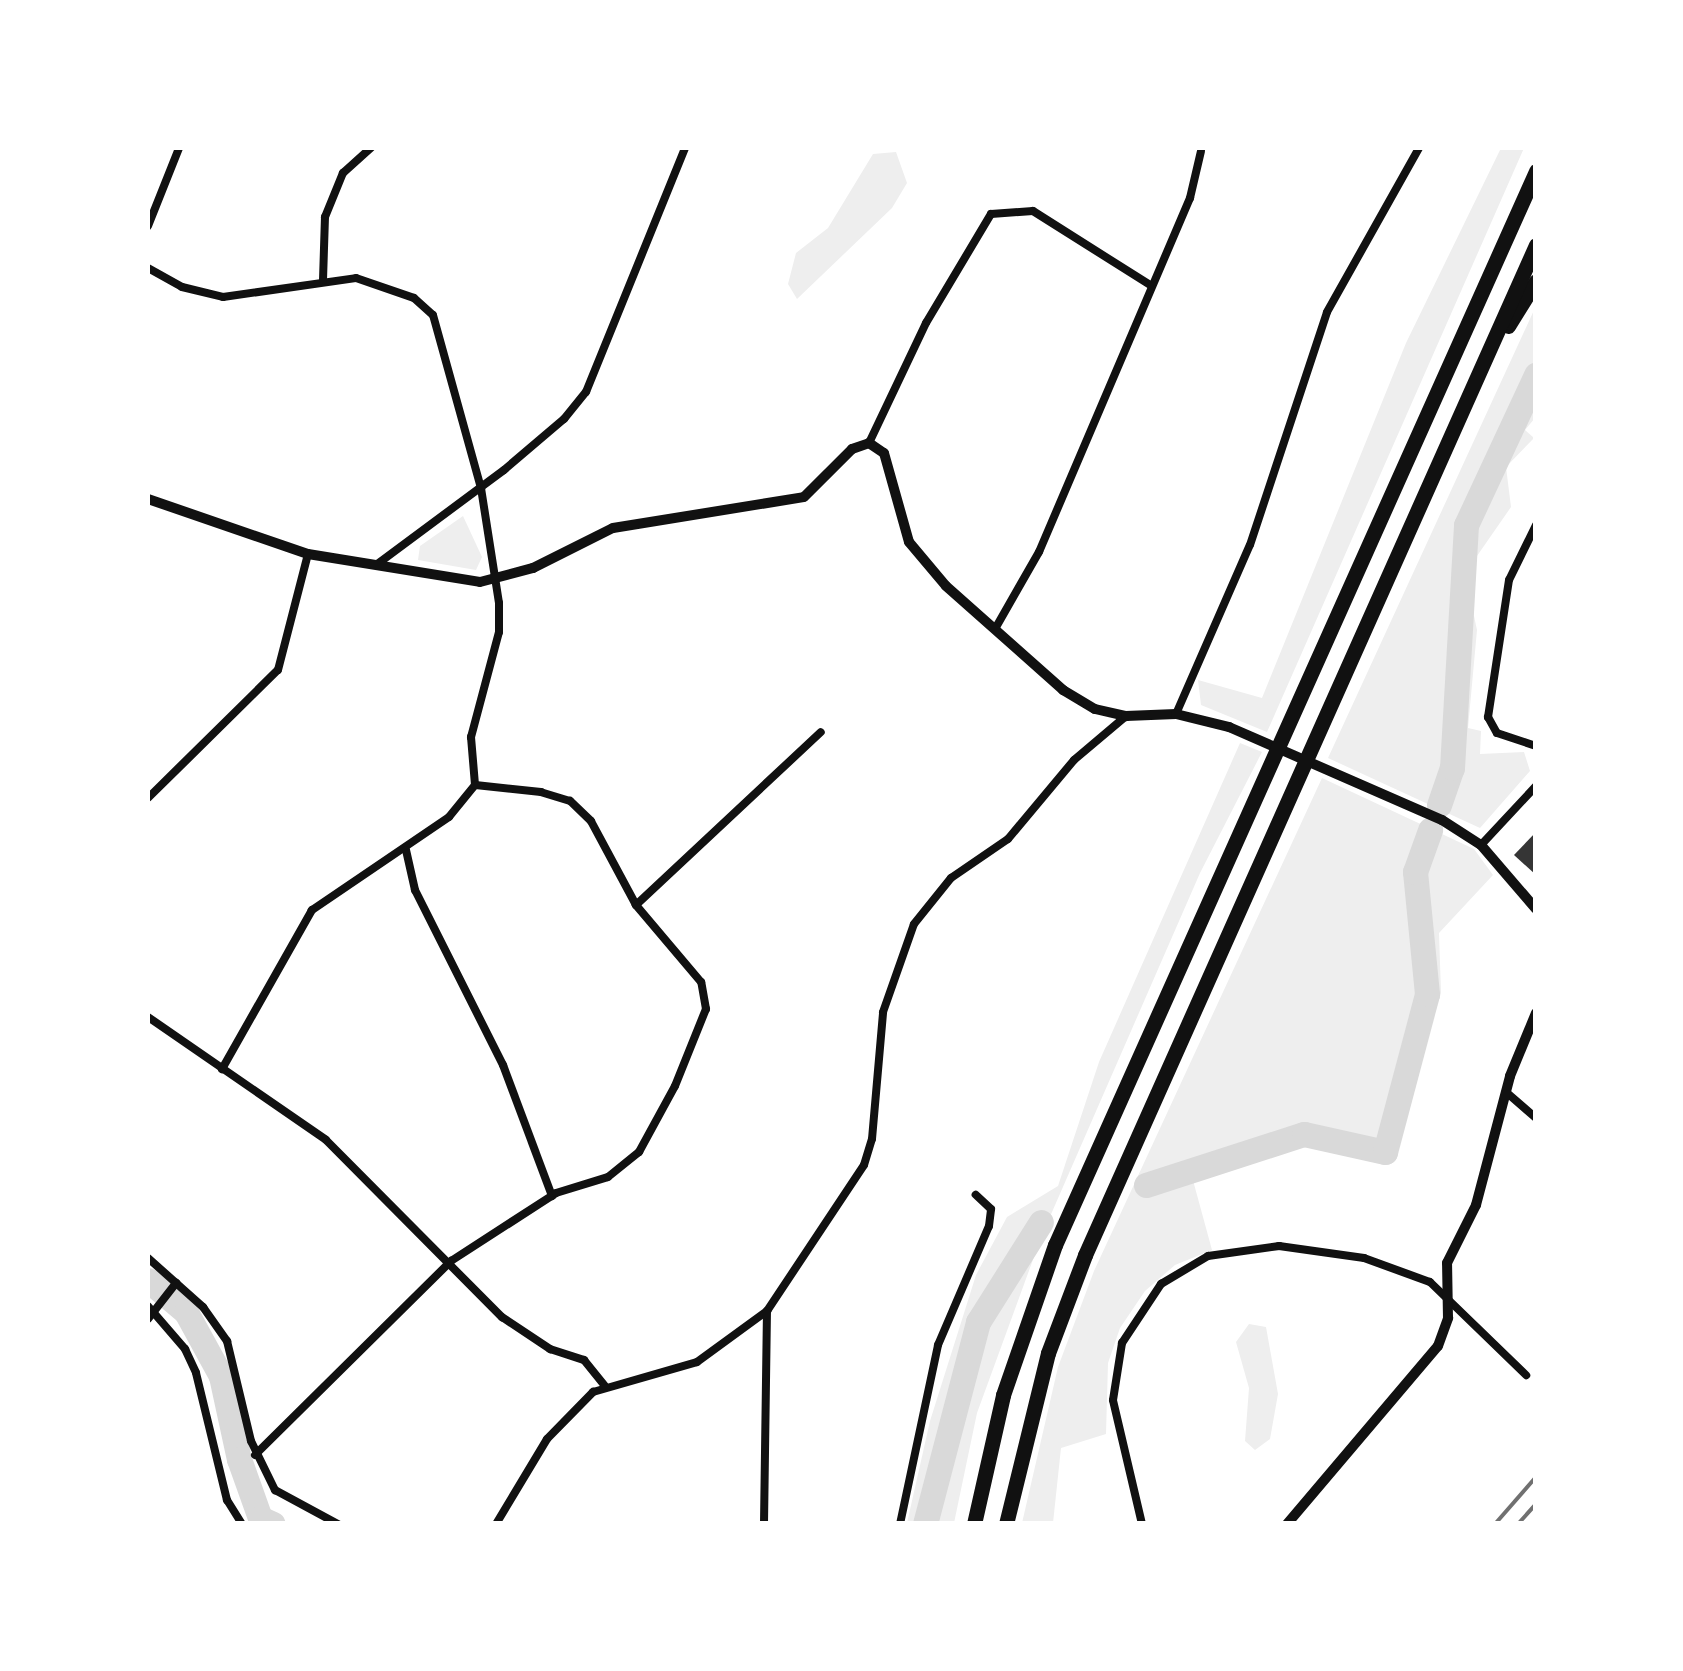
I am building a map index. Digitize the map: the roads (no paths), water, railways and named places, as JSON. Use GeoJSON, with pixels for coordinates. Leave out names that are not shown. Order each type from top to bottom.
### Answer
{"type":"FeatureCollection","features":[{"type":"Feature","properties":{"kind":"highway"},"geometry":{"type":"LineString","coordinates":[[974,1524],[1003,1395],[1055,1246],[1536,171]]}},
{"type":"Feature","properties":{"kind":"highway"},"geometry":{"type":"LineString","coordinates":[[1006,1524],[1032,1405],[1065,1303],[1536,246]]}},
{"type":"Feature","properties":{"kind":"highway"},"geometry":{"type":"LineString","coordinates":[[1475,381],[1536,281]]}},
{"type":"Feature","properties":{"kind":"street"},"geometry":{"type":"LineString","coordinates":[[148,226],[180,148]]}},
{"type":"Feature","properties":{"kind":"street"},"geometry":{"type":"LineString","coordinates":[[322,280],[324,217],[343,174],[370,148]]}},
{"type":"Feature","properties":{"kind":"street"},"geometry":{"type":"LineString","coordinates":[[376,565],[482,488],[564,420],[586,392],[685,148]]}},
{"type":"Feature","properties":{"kind":"street"},"geometry":{"type":"LineString","coordinates":[[1176,714],[1250,544],[1327,312],[1418,148]]}},
{"type":"Feature","properties":{"kind":"street"},"geometry":{"type":"LineString","coordinates":[[995,629],[1039,552],[1190,198],[1201,152]]}},
{"type":"Feature","properties":{"kind":"street"},"geometry":{"type":"LineString","coordinates":[[148,499],[308,554],[459,582],[495,581],[614,528],[804,497],[852,449],[870,443],[926,323],[992,214],[1032,211],[1150,285]]}},
{"type":"Feature","properties":{"kind":"street"},"geometry":{"type":"LineString","coordinates":[[148,268],[182,287],[223,296],[356,278],[396,289],[433,314],[482,488],[495,581],[499,632],[472,737],[475,784],[449,817],[406,850],[312,910],[222,1069]]}},
{"type":"Feature","properties":{"kind":"street"},"geometry":{"type":"LineString","coordinates":[[870,443],[889,466],[910,542],[995,629],[1063,690],[1094,708],[1126,716],[1176,714],[1229,727],[1358,784],[1481,845],[1536,909]]}},
{"type":"Feature","properties":{"kind":"street"},"geometry":{"type":"LineString","coordinates":[[1536,526],[1509,580],[1488,718],[1497,733],[1536,746]]}},
{"type":"Feature","properties":{"kind":"street"},"geometry":{"type":"LineString","coordinates":[[148,798],[278,670],[308,554]]}},
{"type":"Feature","properties":{"kind":"street"},"geometry":{"type":"LineString","coordinates":[[496,1524],[547,1439],[605,1386],[697,1362],[767,1311],[864,1165],[872,1139],[883,1012],[914,924],[951,878],[1008,839],[1074,760],[1126,716]]}},
{"type":"Feature","properties":{"kind":"street"},"geometry":{"type":"LineString","coordinates":[[636,905],[821,732]]}},
{"type":"Feature","properties":{"kind":"street"},"geometry":{"type":"LineString","coordinates":[[255,1454],[451,1261],[552,1196],[608,1177],[638,1152],[658,1120],[706,1009],[701,982],[636,905],[591,821],[570,801],[475,784]]}},
{"type":"Feature","properties":{"kind":"street"},"geometry":{"type":"LineString","coordinates":[[1481,845],[1536,786]]}},
{"type":"Feature","properties":{"kind":"street"},"geometry":{"type":"LineString","coordinates":[[406,850],[415,890],[503,1065],[552,1196]]}},
{"type":"Feature","properties":{"kind":"street"},"geometry":{"type":"LineString","coordinates":[[1287,1524],[1429,1361],[1445,1332],[1448,1263],[1482,1186],[1506,1092],[1536,1013]]}},
{"type":"Feature","properties":{"kind":"street"},"geometry":{"type":"LineString","coordinates":[[148,1017],[338,1151],[451,1261],[502,1317],[550,1349],[584,1360],[605,1386]]}},
{"type":"Feature","properties":{"kind":"street"},"geometry":{"type":"LineString","coordinates":[[1506,1092],[1536,1118]]}},
{"type":"Feature","properties":{"kind":"street"},"geometry":{"type":"LineString","coordinates":[[900,1524],[938,1345],[989,1226],[991,1209],[976,1195]]}},
{"type":"Feature","properties":{"kind":"street"},"geometry":{"type":"LineString","coordinates":[[1142,1524],[1118,1430],[1114,1382],[1122,1343],[1162,1284],[1208,1256],[1279,1246],[1364,1258],[1446,1293],[1526,1375]]}},
{"type":"Feature","properties":{"kind":"street"},"geometry":{"type":"LineString","coordinates":[[148,1258],[228,1341],[255,1454],[275,1490],[338,1524]]}},
{"type":"Feature","properties":{"kind":"street"},"geometry":{"type":"LineString","coordinates":[[148,1320],[151,1309],[174,1285]]}},
{"type":"Feature","properties":{"kind":"street"},"geometry":{"type":"LineString","coordinates":[[151,1309],[196,1373],[227,1500],[242,1524]]}},
{"type":"Feature","properties":{"kind":"street"},"geometry":{"type":"LineString","coordinates":[[764,1524],[767,1311]]}},
{"type":"Feature","properties":{"kind":"waterway"},"geometry":{"type":"LineString","coordinates":[[1439,805],[1452,768],[1466,525],[1536,375]]}},
{"type":"Feature","properties":{"kind":"waterway"},"geometry":{"type":"LineString","coordinates":[[1146,1185],[1304,1134],[1385,1152],[1427,994],[1415,872],[1430,830]]}},
{"type":"Feature","properties":{"kind":"waterway"},"geometry":{"type":"LineString","coordinates":[[925,1524],[978,1322],[1041,1222]]}},
{"type":"Feature","properties":{"kind":"waterway"},"geometry":{"type":"LineString","coordinates":[[148,1280],[186,1312],[221,1376],[239,1459],[260,1518],[273,1524]]}},
{"type":"Feature","properties":{"kind":"railway"},"geometry":{"type":"LineString","coordinates":[[1495,1524],[1536,1477]]}},
{"type":"Feature","properties":{"kind":"railway"},"geometry":{"type":"LineString","coordinates":[[1518,1524],[1536,1504]]}}]}
